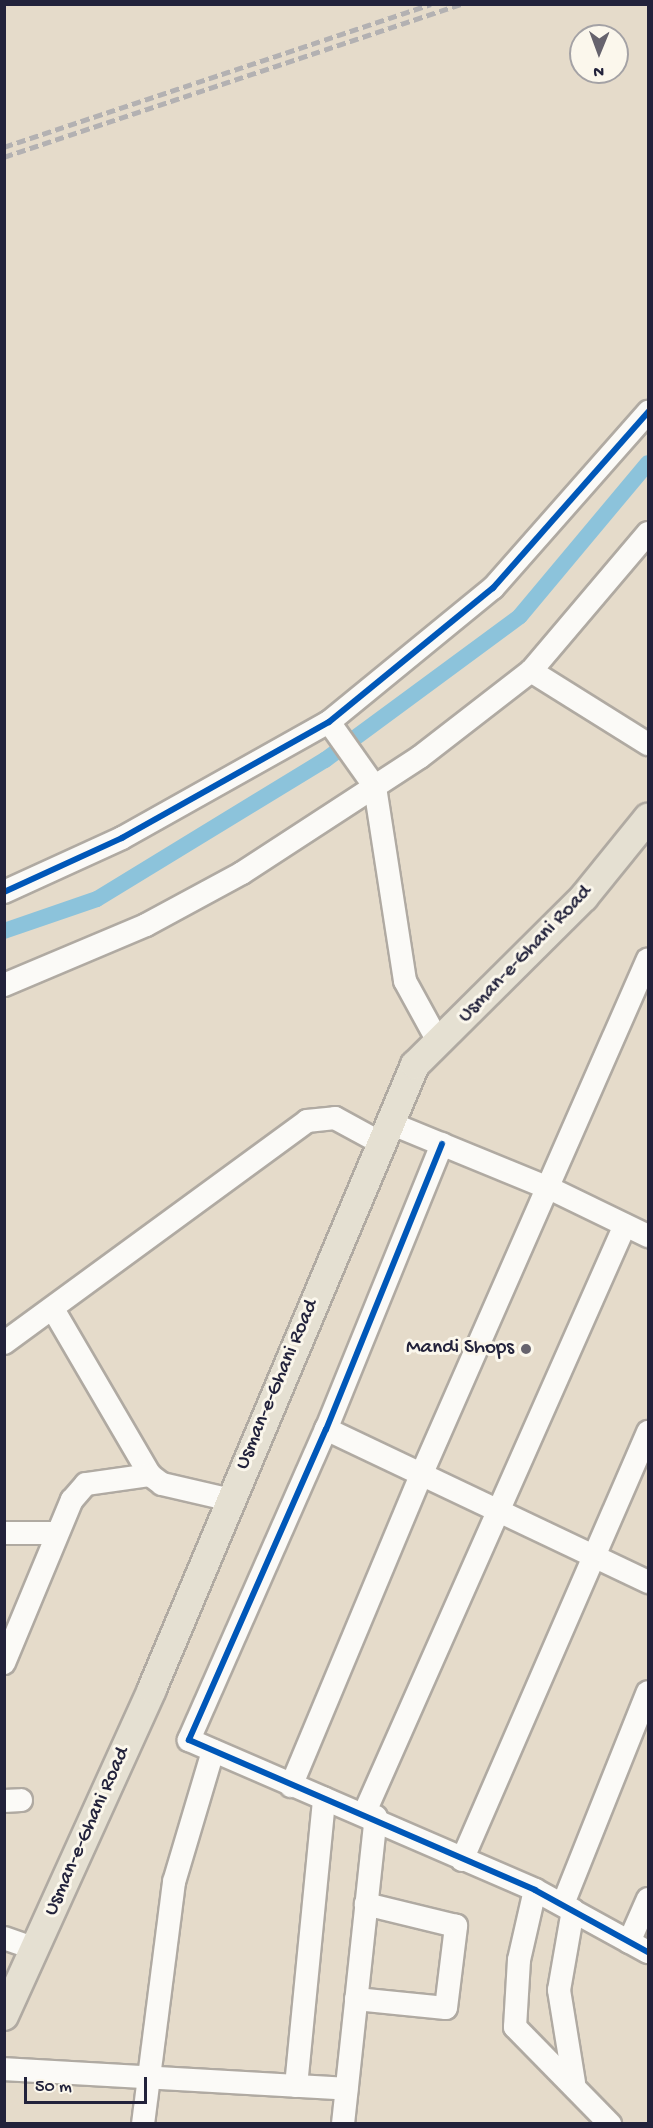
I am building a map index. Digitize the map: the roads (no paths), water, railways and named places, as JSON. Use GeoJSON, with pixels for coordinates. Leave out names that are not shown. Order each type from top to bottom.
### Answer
{"type":"FeatureCollection","features":[{"type":"Feature","properties":{"kind":"main road","name":"Usman-e-Ghani Road"},"geometry":{"type":"LineString","coordinates":[[4,2016],[36,1949],[231,1500],[415,1065],[584,897],[648,821]]}},
{"type":"Feature","properties":{"kind":"street"},"geometry":{"type":"LineString","coordinates":[[4,892],[122,838],[332,726],[493,588],[648,412]]}},
{"type":"Feature","properties":{"kind":"street"},"geometry":{"type":"LineString","coordinates":[[4,985],[146,925],[242,873],[375,787],[531,671],[648,533]]}},
{"type":"Feature","properties":{"kind":"street"},"geometry":{"type":"LineString","coordinates":[[531,671],[648,744]]}},
{"type":"Feature","properties":{"kind":"street"},"geometry":{"type":"LineString","coordinates":[[332,726],[375,787],[405,981],[439,1043]]}},
{"type":"Feature","properties":{"kind":"street"},"geometry":{"type":"LineString","coordinates":[[291,1786],[422,1473],[551,1188],[648,959]]}},
{"type":"Feature","properties":{"kind":"street"},"geometry":{"type":"LineString","coordinates":[[4,1343],[53,1310],[307,1121],[335,1118],[386,1133],[442,1144],[551,1188],[648,1236]]}},
{"type":"Feature","properties":{"kind":"street"},"geometry":{"type":"LineString","coordinates":[[442,1144],[326,1429],[189,1740],[291,1786],[370,1816],[462,1860],[535,1890],[639,1947],[648,1899]]}},
{"type":"Feature","properties":{"kind":"street"},"geometry":{"type":"LineString","coordinates":[[344,2124],[366,1904],[370,1816],[625,1225]]}},
{"type":"Feature","properties":{"kind":"street"},"geometry":{"type":"LineString","coordinates":[[53,1310],[150,1475],[162,1484],[231,1500]]}},
{"type":"Feature","properties":{"kind":"street"},"geometry":{"type":"LineString","coordinates":[[326,1429],[648,1582]]}},
{"type":"Feature","properties":{"kind":"street"},"geometry":{"type":"LineString","coordinates":[[462,1860],[648,1432]]}},
{"type":"Feature","properties":{"kind":"street"},"geometry":{"type":"LineString","coordinates":[[4,1663],[12,1623],[57,1533],[86,1484],[150,1475]]}},
{"type":"Feature","properties":{"kind":"street"},"geometry":{"type":"LineString","coordinates":[[4,1533],[57,1533]]}},
{"type":"Feature","properties":{"kind":"street"},"geometry":{"type":"LineString","coordinates":[[574,2083],[559,1990],[568,1907],[648,1692]]}},
{"type":"Feature","properties":{"kind":"street"},"geometry":{"type":"LineString","coordinates":[[143,2124],[174,1882],[213,1751]]}},
{"type":"Feature","properties":{"kind":"street"},"geometry":{"type":"LineString","coordinates":[[296,2086],[324,1798]]}},
{"type":"Feature","properties":{"kind":"street"},"geometry":{"type":"LineString","coordinates":[[535,1890],[512,2015],[525,2041],[574,2083],[610,2124]]}},
{"type":"Feature","properties":{"kind":"street"},"geometry":{"type":"LineString","coordinates":[[356,1999],[446,2008],[456,1926],[366,1904]]}},
{"type":"Feature","properties":{"kind":"street"},"geometry":{"type":"LineString","coordinates":[[4,1938],[36,1949]]}},
{"type":"Feature","properties":{"kind":"street"},"geometry":{"type":"LineString","coordinates":[[4,2069],[346,2090]]}},
{"type":"Feature","properties":{"kind":"waterway"},"geometry":{"type":"LineString","coordinates":[[4,931],[97,899],[325,760],[520,616],[648,463]]}},
{"type":"Feature","properties":{"kind":"railway"},"geometry":{"type":"LineString","coordinates":[[4,147],[431,4]]}},
{"type":"Feature","properties":{"kind":"railway"},"geometry":{"type":"LineString","coordinates":[[4,157],[462,4]]}},
{"type":"Feature","properties":{"kind":"place","name":"Mandi Shops"},"geometry":{"type":"Point","coordinates":[526,1349]}}]}
